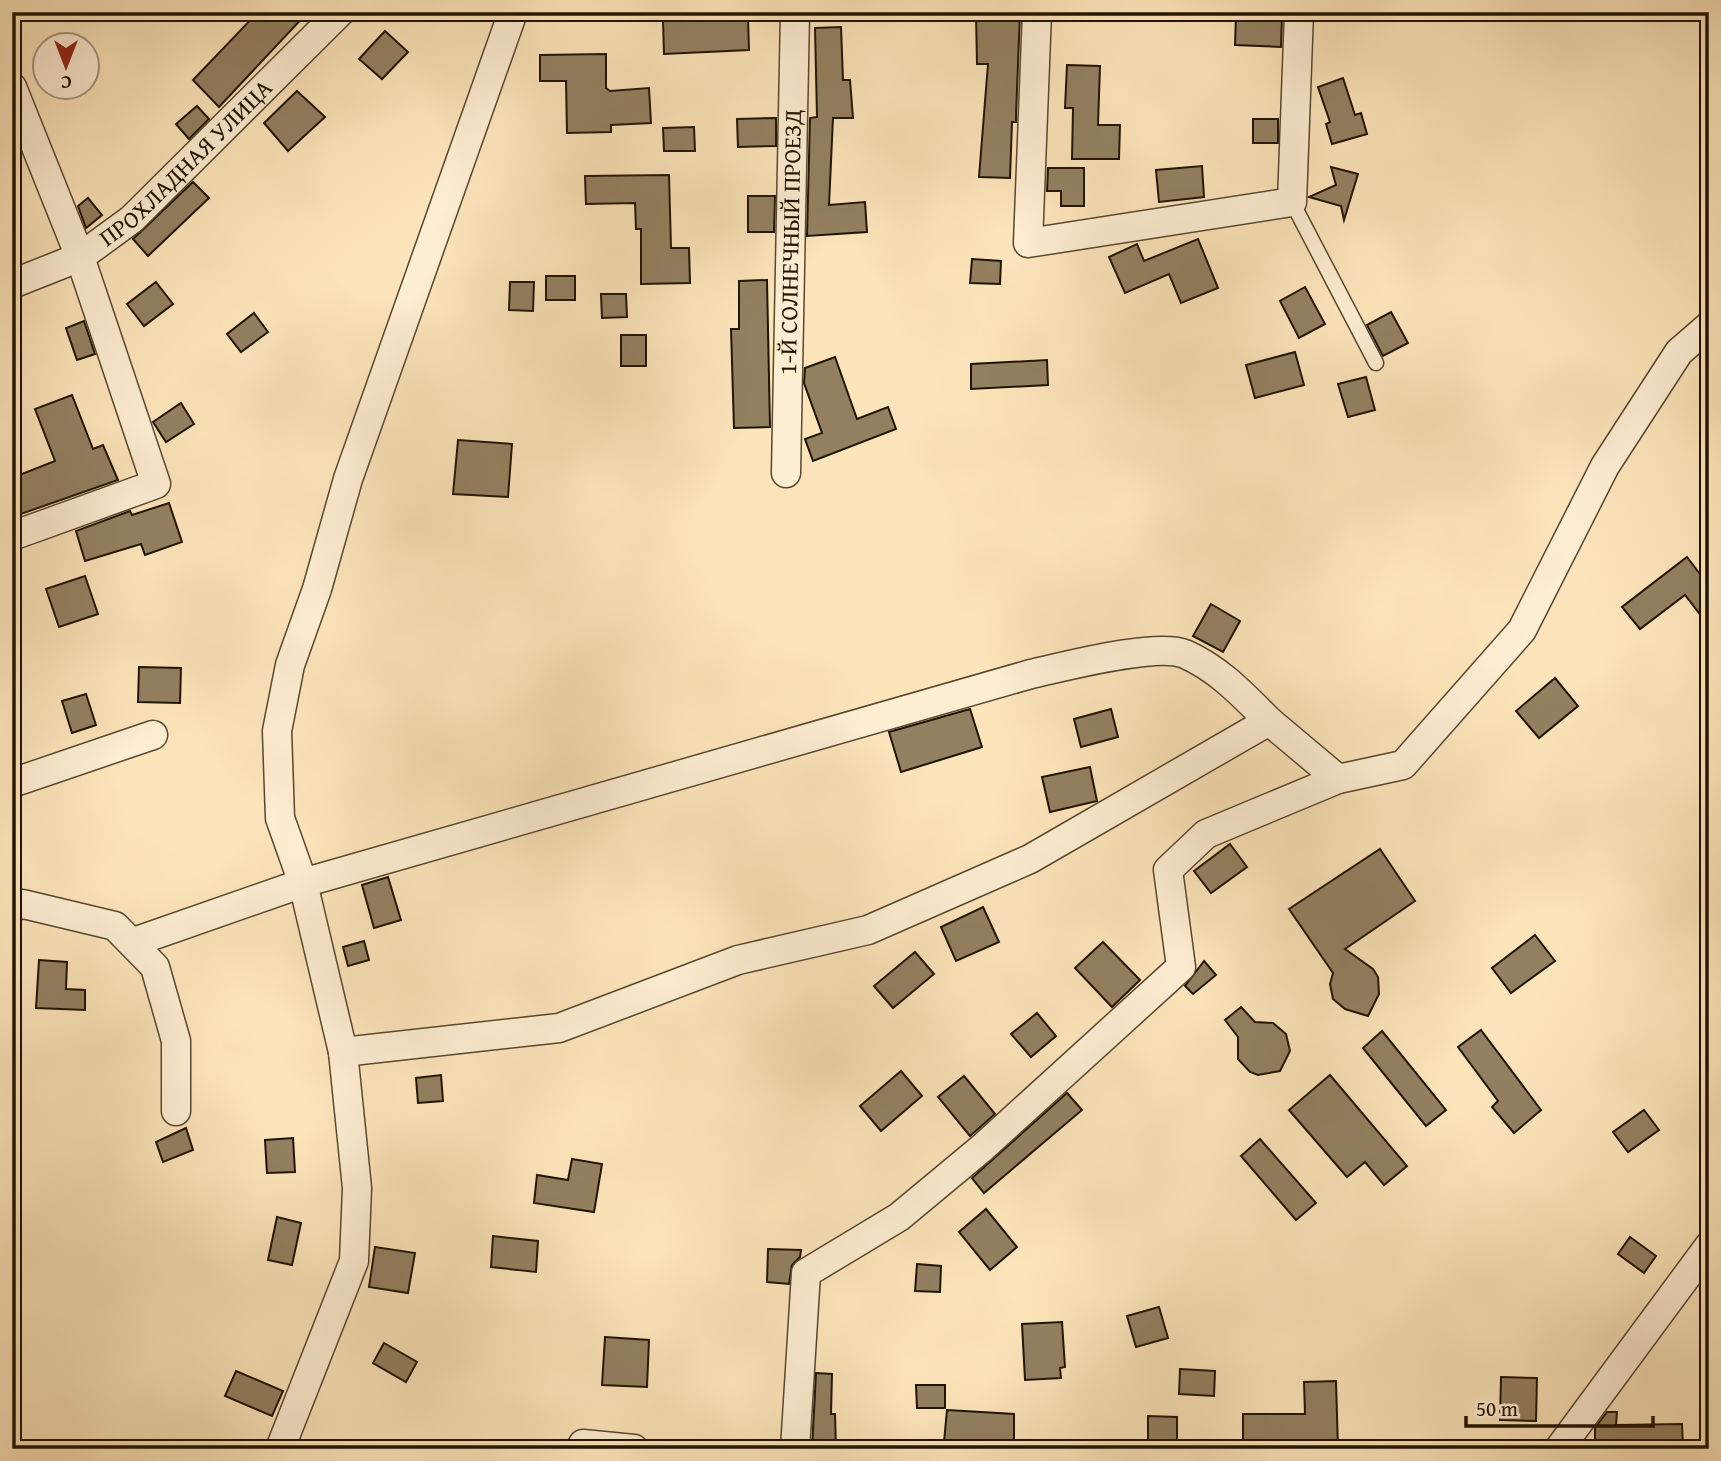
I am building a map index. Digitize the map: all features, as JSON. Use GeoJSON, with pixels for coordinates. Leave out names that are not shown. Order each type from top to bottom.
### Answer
{"type":"FeatureCollection","features":[{"type":"Feature","properties":{"kind":"street","name":"ПРОХЛАДНАЯ УЛИЦА"},"geometry":{"type":"LineString","coordinates":[[12,284],[80,257],[132,219],[340,12]]}},
{"type":"Feature","properties":{"kind":"street"},"geometry":{"type":"LineString","coordinates":[[280,1449],[354,1261],[357,1188],[343,1052],[303,883],[280,818],[277,731],[290,665],[317,589],[348,480],[513,12]]}},
{"type":"Feature","properties":{"kind":"street","name":"1-Й СОЛНЕЧНЫЙ ПРОЕЗД"},"geometry":{"type":"LineString","coordinates":[[786,473],[795,12]]}},
{"type":"Feature","properties":{"kind":"street"},"geometry":{"type":"LineString","coordinates":[[1037,12],[1028,243],[1292,202],[1299,12]]}},
{"type":"Feature","properties":{"kind":"street"},"geometry":{"type":"LineString","coordinates":[[12,87],[80,257],[156,484],[12,536]]}},
{"type":"Feature","properties":{"kind":"street"},"geometry":{"type":"LineString","coordinates":[[794,1449],[806,1273],[899,1217],[982,1148],[1181,967],[1168,870],[1206,834],[1338,779],[1403,765],[1522,630],[1605,466],[1679,352],[1709,326]]}},
{"type":"Feature","properties":{"kind":"street"},"geometry":{"type":"LineString","coordinates":[[134,942],[303,883],[1031,674],[1122,654],[1182,653],[1230,681],[1269,721],[1338,779]]}},
{"type":"Feature","properties":{"kind":"street"},"geometry":{"type":"LineString","coordinates":[[343,1052],[559,1028],[738,960],[868,930],[1030,859],[1269,721]]}},
{"type":"Feature","properties":{"kind":"street"},"geometry":{"type":"LineString","coordinates":[[12,783],[153,735]]}},
{"type":"Feature","properties":{"kind":"street"},"geometry":{"type":"LineString","coordinates":[[12,907],[23,904],[115,926],[134,942],[155,967],[176,1041],[176,1111]]}},
{"type":"Feature","properties":{"kind":"street"},"geometry":{"type":"LineString","coordinates":[[1559,1449],[1709,1246]]}},
{"type":"Feature","properties":{"kind":"street"},"geometry":{"type":"LineString","coordinates":[[580,1449],[583,1444],[634,1449]]}},
{"type":"Feature","properties":{"kind":"lane"},"geometry":{"type":"LineString","coordinates":[[1292,202],[1376,363]]}},
{"type":"Feature","properties":{"kind":"building"},"geometry":{"type":"Polygon","coordinates":[[[258,12],[308,12],[219,107],[193,80],[258,12]]]}},
{"type":"Feature","properties":{"kind":"building"},"geometry":{"type":"Polygon","coordinates":[[[1020,13],[1016,122],[1012,122],[1010,178],[979,177],[988,64],[977,64],[976,14],[1020,13]]]}},
{"type":"Feature","properties":{"kind":"building"},"geometry":{"type":"Polygon","coordinates":[[[1236,14],[1282,16],[1281,47],[1235,45],[1236,14]]]}},
{"type":"Feature","properties":{"kind":"building"},"geometry":{"type":"Polygon","coordinates":[[[708,17],[748,17],[749,50],[664,54],[663,21],[708,20],[708,17]]]}},
{"type":"Feature","properties":{"kind":"building"},"geometry":{"type":"Polygon","coordinates":[[[841,27],[843,80],[850,80],[853,118],[833,118],[829,205],[865,202],[867,232],[807,236],[810,118],[817,117],[815,28],[841,27]]]}},
{"type":"Feature","properties":{"kind":"building"},"geometry":{"type":"Polygon","coordinates":[[[385,31],[408,52],[382,79],[359,59],[385,31]]]}},
{"type":"Feature","properties":{"kind":"building"},"geometry":{"type":"Polygon","coordinates":[[[606,54],[606,88],[610,91],[649,88],[651,123],[611,125],[611,132],[567,133],[566,81],[540,81],[540,55],[606,54]]]}},
{"type":"Feature","properties":{"kind":"building"},"geometry":{"type":"Polygon","coordinates":[[[1067,65],[1100,66],[1098,125],[1120,125],[1119,159],[1072,159],[1073,108],[1065,108],[1067,65]]]}},
{"type":"Feature","properties":{"kind":"building"},"geometry":{"type":"Polygon","coordinates":[[[1343,78],[1355,115],[1361,113],[1367,134],[1332,144],[1326,124],[1330,122],[1318,87],[1343,78]]]}},
{"type":"Feature","properties":{"kind":"building"},"geometry":{"type":"Polygon","coordinates":[[[297,91],[325,117],[288,151],[264,123],[297,91]]]}},
{"type":"Feature","properties":{"kind":"building"},"geometry":{"type":"Polygon","coordinates":[[[197,106],[209,119],[189,139],[176,124],[197,106]]]}},
{"type":"Feature","properties":{"kind":"building"},"geometry":{"type":"Polygon","coordinates":[[[776,118],[776,146],[738,147],[737,119],[776,118]]]}},
{"type":"Feature","properties":{"kind":"building"},"geometry":{"type":"Polygon","coordinates":[[[1253,119],[1278,119],[1278,143],[1253,143],[1253,119]]]}},
{"type":"Feature","properties":{"kind":"building"},"geometry":{"type":"Polygon","coordinates":[[[694,127],[695,151],[664,151],[663,128],[694,127]]]}},
{"type":"Feature","properties":{"kind":"building"},"geometry":{"type":"Polygon","coordinates":[[[1202,166],[1204,197],[1159,202],[1156,170],[1202,166]]]}},
{"type":"Feature","properties":{"kind":"building"},"geometry":{"type":"Polygon","coordinates":[[[1331,167],[1358,174],[1344,220],[1341,206],[1309,197],[1336,185],[1331,167]]]}},
{"type":"Feature","properties":{"kind":"building"},"geometry":{"type":"Polygon","coordinates":[[[1048,168],[1084,168],[1084,206],[1061,206],[1061,191],[1047,191],[1048,168]]]}},
{"type":"Feature","properties":{"kind":"building"},"geometry":{"type":"Polygon","coordinates":[[[669,175],[671,248],[689,248],[690,283],[641,284],[641,229],[636,229],[635,203],[586,204],[585,176],[669,175]]]}},
{"type":"Feature","properties":{"kind":"building"},"geometry":{"type":"Polygon","coordinates":[[[193,182],[209,198],[148,256],[133,239],[193,182]]]}},
{"type":"Feature","properties":{"kind":"building"},"geometry":{"type":"Polygon","coordinates":[[[748,196],[775,196],[774,232],[748,232],[748,196]]]}},
{"type":"Feature","properties":{"kind":"building"},"geometry":{"type":"Polygon","coordinates":[[[88,198],[102,215],[86,228],[78,206],[88,198]]]}},
{"type":"Feature","properties":{"kind":"building"},"geometry":{"type":"Polygon","coordinates":[[[1198,239],[1218,288],[1181,303],[1169,274],[1125,293],[1109,257],[1137,244],[1144,261],[1198,239]]]}},
{"type":"Feature","properties":{"kind":"building"},"geometry":{"type":"Polygon","coordinates":[[[972,259],[1001,261],[1000,284],[970,283],[972,259]]]}},
{"type":"Feature","properties":{"kind":"building"},"geometry":{"type":"Polygon","coordinates":[[[546,276],[575,276],[575,300],[546,300],[546,276]]]}},
{"type":"Feature","properties":{"kind":"building"},"geometry":{"type":"Polygon","coordinates":[[[767,280],[770,427],[734,428],[731,329],[739,329],[739,281],[767,280]]]}},
{"type":"Feature","properties":{"kind":"building"},"geometry":{"type":"Polygon","coordinates":[[[156,282],[173,304],[144,326],[127,304],[156,282]]]}},
{"type":"Feature","properties":{"kind":"building"},"geometry":{"type":"Polygon","coordinates":[[[510,282],[534,282],[533,311],[509,310],[510,282]]]}},
{"type":"Feature","properties":{"kind":"building"},"geometry":{"type":"Polygon","coordinates":[[[1305,287],[1325,324],[1299,338],[1280,301],[1305,287]]]}},
{"type":"Feature","properties":{"kind":"building"},"geometry":{"type":"Polygon","coordinates":[[[601,294],[626,294],[627,317],[602,318],[601,294]]]}},
{"type":"Feature","properties":{"kind":"building"},"geometry":{"type":"Polygon","coordinates":[[[1391,312],[1408,343],[1383,356],[1367,325],[1391,312]]]}},
{"type":"Feature","properties":{"kind":"building"},"geometry":{"type":"Polygon","coordinates":[[[254,313],[268,332],[241,352],[227,334],[254,313]]]}},
{"type":"Feature","properties":{"kind":"building"},"geometry":{"type":"Polygon","coordinates":[[[84,321],[95,354],[77,360],[66,328],[84,321]]]}},
{"type":"Feature","properties":{"kind":"building"},"geometry":{"type":"Polygon","coordinates":[[[621,335],[646,335],[646,366],[621,366],[621,335]]]}},
{"type":"Feature","properties":{"kind":"building"},"geometry":{"type":"Polygon","coordinates":[[[1295,352],[1304,385],[1255,398],[1246,365],[1295,352]]]}},
{"type":"Feature","properties":{"kind":"building"},"geometry":{"type":"Polygon","coordinates":[[[835,357],[857,419],[888,407],[896,429],[813,461],[805,439],[822,433],[804,383],[805,368],[835,357]]]}},
{"type":"Feature","properties":{"kind":"building"},"geometry":{"type":"Polygon","coordinates":[[[1047,360],[1048,385],[971,389],[971,364],[1047,360]]]}},
{"type":"Feature","properties":{"kind":"building"},"geometry":{"type":"Polygon","coordinates":[[[1366,377],[1375,410],[1348,417],[1338,384],[1366,377]]]}},
{"type":"Feature","properties":{"kind":"building"},"geometry":{"type":"Polygon","coordinates":[[[72,395],[93,449],[103,445],[118,480],[12,517],[12,478],[55,461],[35,409],[72,395]]]}},
{"type":"Feature","properties":{"kind":"building"},"geometry":{"type":"Polygon","coordinates":[[[181,403],[194,424],[166,442],[153,422],[181,403]]]}},
{"type":"Feature","properties":{"kind":"building"},"geometry":{"type":"Polygon","coordinates":[[[458,440],[512,444],[508,497],[453,494],[458,440]]]}},
{"type":"Feature","properties":{"kind":"building"},"geometry":{"type":"Polygon","coordinates":[[[169,503],[182,542],[145,555],[141,544],[85,561],[76,531],[130,511],[132,515],[169,503]]]}},
{"type":"Feature","properties":{"kind":"building"},"geometry":{"type":"Polygon","coordinates":[[[1687,557],[1709,586],[1709,626],[1685,595],[1640,629],[1622,607],[1687,557]]]}},
{"type":"Feature","properties":{"kind":"building"},"geometry":{"type":"Polygon","coordinates":[[[85,576],[98,614],[59,627],[46,589],[85,576]]]}},
{"type":"Feature","properties":{"kind":"building"},"geometry":{"type":"Polygon","coordinates":[[[1211,604],[1240,621],[1223,652],[1193,636],[1211,604]]]}},
{"type":"Feature","properties":{"kind":"building"},"geometry":{"type":"Polygon","coordinates":[[[139,667],[181,668],[180,703],[138,702],[139,667]]]}},
{"type":"Feature","properties":{"kind":"building"},"geometry":{"type":"Polygon","coordinates":[[[1555,678],[1578,706],[1539,738],[1516,711],[1555,678]]]}},
{"type":"Feature","properties":{"kind":"building"},"geometry":{"type":"Polygon","coordinates":[[[86,694],[96,725],[72,733],[62,701],[86,694]]]}},
{"type":"Feature","properties":{"kind":"building"},"geometry":{"type":"Polygon","coordinates":[[[970,709],[982,747],[901,772],[889,732],[970,709]]]}},
{"type":"Feature","properties":{"kind":"building"},"geometry":{"type":"Polygon","coordinates":[[[1111,709],[1118,737],[1081,747],[1074,719],[1111,709]]]}},
{"type":"Feature","properties":{"kind":"building"},"geometry":{"type":"Polygon","coordinates":[[[1090,767],[1097,801],[1050,812],[1042,777],[1090,767]]]}},
{"type":"Feature","properties":{"kind":"building"},"geometry":{"type":"Polygon","coordinates":[[[1230,844],[1247,867],[1211,893],[1194,871],[1230,844]]]}},
{"type":"Feature","properties":{"kind":"building"},"geometry":{"type":"Polygon","coordinates":[[[1380,849],[1415,901],[1345,949],[1373,969],[1378,977],[1379,994],[1368,1016],[1345,1009],[1333,999],[1330,984],[1333,973],[1289,909],[1380,849]]]}},
{"type":"Feature","properties":{"kind":"building"},"geometry":{"type":"Polygon","coordinates":[[[388,877],[401,920],[374,928],[362,885],[388,877]]]}},
{"type":"Feature","properties":{"kind":"building"},"geometry":{"type":"Polygon","coordinates":[[[983,907],[999,942],[956,961],[941,927],[983,907]]]}},
{"type":"Feature","properties":{"kind":"building"},"geometry":{"type":"Polygon","coordinates":[[[1535,935],[1555,961],[1511,993],[1492,968],[1535,935]]]}},
{"type":"Feature","properties":{"kind":"building"},"geometry":{"type":"Polygon","coordinates":[[[364,941],[369,960],[348,966],[343,947],[364,941]]]}},
{"type":"Feature","properties":{"kind":"building"},"geometry":{"type":"Polygon","coordinates":[[[1103,942],[1140,980],[1112,1007],[1075,968],[1103,942]]]}},
{"type":"Feature","properties":{"kind":"building"},"geometry":{"type":"Polygon","coordinates":[[[915,952],[934,974],[893,1008],[874,986],[915,952]]]}},
{"type":"Feature","properties":{"kind":"building"},"geometry":{"type":"Polygon","coordinates":[[[39,960],[67,962],[66,989],[85,990],[85,1010],[36,1008],[39,960]]]}},
{"type":"Feature","properties":{"kind":"building"},"geometry":{"type":"Polygon","coordinates":[[[1204,961],[1216,975],[1193,994],[1185,986],[1204,961]]]}},
{"type":"Feature","properties":{"kind":"building"},"geometry":{"type":"Polygon","coordinates":[[[1241,1007],[1255,1022],[1273,1023],[1286,1034],[1290,1051],[1280,1071],[1258,1075],[1250,1072],[1238,1059],[1238,1037],[1225,1020],[1241,1007]]]}},
{"type":"Feature","properties":{"kind":"building"},"geometry":{"type":"Polygon","coordinates":[[[1037,1013],[1056,1036],[1031,1057],[1011,1034],[1037,1013]]]}},
{"type":"Feature","properties":{"kind":"building"},"geometry":{"type":"Polygon","coordinates":[[[1481,1030],[1541,1110],[1514,1133],[1492,1107],[1498,1101],[1458,1047],[1481,1030]]]}},
{"type":"Feature","properties":{"kind":"building"},"geometry":{"type":"Polygon","coordinates":[[[1382,1031],[1446,1110],[1426,1126],[1363,1048],[1382,1031]]]}},
{"type":"Feature","properties":{"kind":"building"},"geometry":{"type":"Polygon","coordinates":[[[901,1071],[922,1096],[881,1131],[860,1106],[901,1071]]]}},
{"type":"Feature","properties":{"kind":"building"},"geometry":{"type":"Polygon","coordinates":[[[441,1075],[443,1101],[418,1103],[416,1078],[441,1075]]]}},
{"type":"Feature","properties":{"kind":"building"},"geometry":{"type":"Polygon","coordinates":[[[1330,1075],[1407,1166],[1384,1185],[1365,1162],[1347,1177],[1289,1110],[1330,1075]]]}},
{"type":"Feature","properties":{"kind":"building"},"geometry":{"type":"Polygon","coordinates":[[[964,1076],[995,1114],[970,1136],[938,1097],[964,1076]]]}},
{"type":"Feature","properties":{"kind":"building"},"geometry":{"type":"Polygon","coordinates":[[[1067,1093],[1082,1110],[984,1193],[972,1178],[1067,1093]]]}},
{"type":"Feature","properties":{"kind":"building"},"geometry":{"type":"Polygon","coordinates":[[[1644,1110],[1659,1130],[1628,1152],[1613,1132],[1644,1110]]]}},
{"type":"Feature","properties":{"kind":"building"},"geometry":{"type":"Polygon","coordinates":[[[186,1128],[193,1150],[163,1162],[156,1142],[186,1128]]]}},
{"type":"Feature","properties":{"kind":"building"},"geometry":{"type":"Polygon","coordinates":[[[293,1138],[295,1172],[267,1173],[265,1140],[293,1138]]]}},
{"type":"Feature","properties":{"kind":"building"},"geometry":{"type":"Polygon","coordinates":[[[1260,1139],[1316,1203],[1296,1220],[1241,1156],[1260,1139]]]}},
{"type":"Feature","properties":{"kind":"building"},"geometry":{"type":"Polygon","coordinates":[[[572,1159],[602,1164],[594,1212],[534,1203],[537,1175],[568,1180],[572,1159]]]}},
{"type":"Feature","properties":{"kind":"building"},"geometry":{"type":"Polygon","coordinates":[[[986,1209],[1017,1247],[990,1270],[959,1232],[986,1209]]]}},
{"type":"Feature","properties":{"kind":"building"},"geometry":{"type":"Polygon","coordinates":[[[277,1217],[301,1223],[292,1265],[268,1260],[277,1217]]]}},
{"type":"Feature","properties":{"kind":"building"},"geometry":{"type":"Polygon","coordinates":[[[493,1236],[538,1241],[536,1272],[491,1267],[493,1236]]]}},
{"type":"Feature","properties":{"kind":"building"},"geometry":{"type":"Polygon","coordinates":[[[1630,1237],[1656,1256],[1644,1273],[1618,1254],[1630,1237]]]}},
{"type":"Feature","properties":{"kind":"building"},"geometry":{"type":"Polygon","coordinates":[[[375,1247],[415,1253],[408,1293],[369,1287],[375,1247]]]}},
{"type":"Feature","properties":{"kind":"building"},"geometry":{"type":"Polygon","coordinates":[[[768,1249],[801,1250],[800,1257],[792,1265],[789,1284],[767,1282],[768,1249]]]}},
{"type":"Feature","properties":{"kind":"building"},"geometry":{"type":"Polygon","coordinates":[[[917,1264],[941,1266],[940,1292],[915,1291],[917,1264]]]}},
{"type":"Feature","properties":{"kind":"building"},"geometry":{"type":"Polygon","coordinates":[[[1159,1307],[1168,1338],[1136,1347],[1127,1316],[1159,1307]]]}},
{"type":"Feature","properties":{"kind":"building"},"geometry":{"type":"Polygon","coordinates":[[[1062,1322],[1065,1367],[1060,1368],[1061,1378],[1025,1380],[1022,1324],[1062,1322]]]}},
{"type":"Feature","properties":{"kind":"building"},"geometry":{"type":"Polygon","coordinates":[[[605,1337],[649,1340],[647,1387],[602,1385],[605,1337]]]}},
{"type":"Feature","properties":{"kind":"building"},"geometry":{"type":"Polygon","coordinates":[[[384,1343],[417,1362],[406,1382],[373,1363],[384,1343]]]}},
{"type":"Feature","properties":{"kind":"building"},"geometry":{"type":"Polygon","coordinates":[[[1180,1369],[1215,1371],[1214,1396],[1179,1394],[1180,1369]]]}},
{"type":"Feature","properties":{"kind":"building"},"geometry":{"type":"Polygon","coordinates":[[[236,1371],[283,1391],[272,1416],[225,1396],[236,1371]]]}},
{"type":"Feature","properties":{"kind":"building"},"geometry":{"type":"Polygon","coordinates":[[[816,1373],[832,1374],[831,1414],[835,1414],[836,1449],[812,1449],[816,1373]]]}},
{"type":"Feature","properties":{"kind":"building"},"geometry":{"type":"Polygon","coordinates":[[[1501,1377],[1537,1378],[1536,1421],[1500,1420],[1501,1377]]]}},
{"type":"Feature","properties":{"kind":"building"},"geometry":{"type":"Polygon","coordinates":[[[1336,1381],[1338,1449],[1243,1449],[1243,1414],[1305,1414],[1304,1382],[1336,1381]]]}},
{"type":"Feature","properties":{"kind":"building"},"geometry":{"type":"Polygon","coordinates":[[[916,1385],[945,1385],[945,1408],[917,1408],[916,1385]]]}},
{"type":"Feature","properties":{"kind":"building"},"geometry":{"type":"Polygon","coordinates":[[[947,1410],[1014,1414],[1014,1449],[980,1449],[980,1445],[944,1442],[947,1410]]]}},
{"type":"Feature","properties":{"kind":"building"},"geometry":{"type":"Polygon","coordinates":[[[1607,1412],[1617,1412],[1616,1425],[1682,1424],[1683,1447],[1595,1449],[1595,1428],[1607,1412]]]}},
{"type":"Feature","properties":{"kind":"building"},"geometry":{"type":"Polygon","coordinates":[[[1148,1416],[1177,1417],[1177,1449],[1148,1449],[1148,1416]]]}}]}
